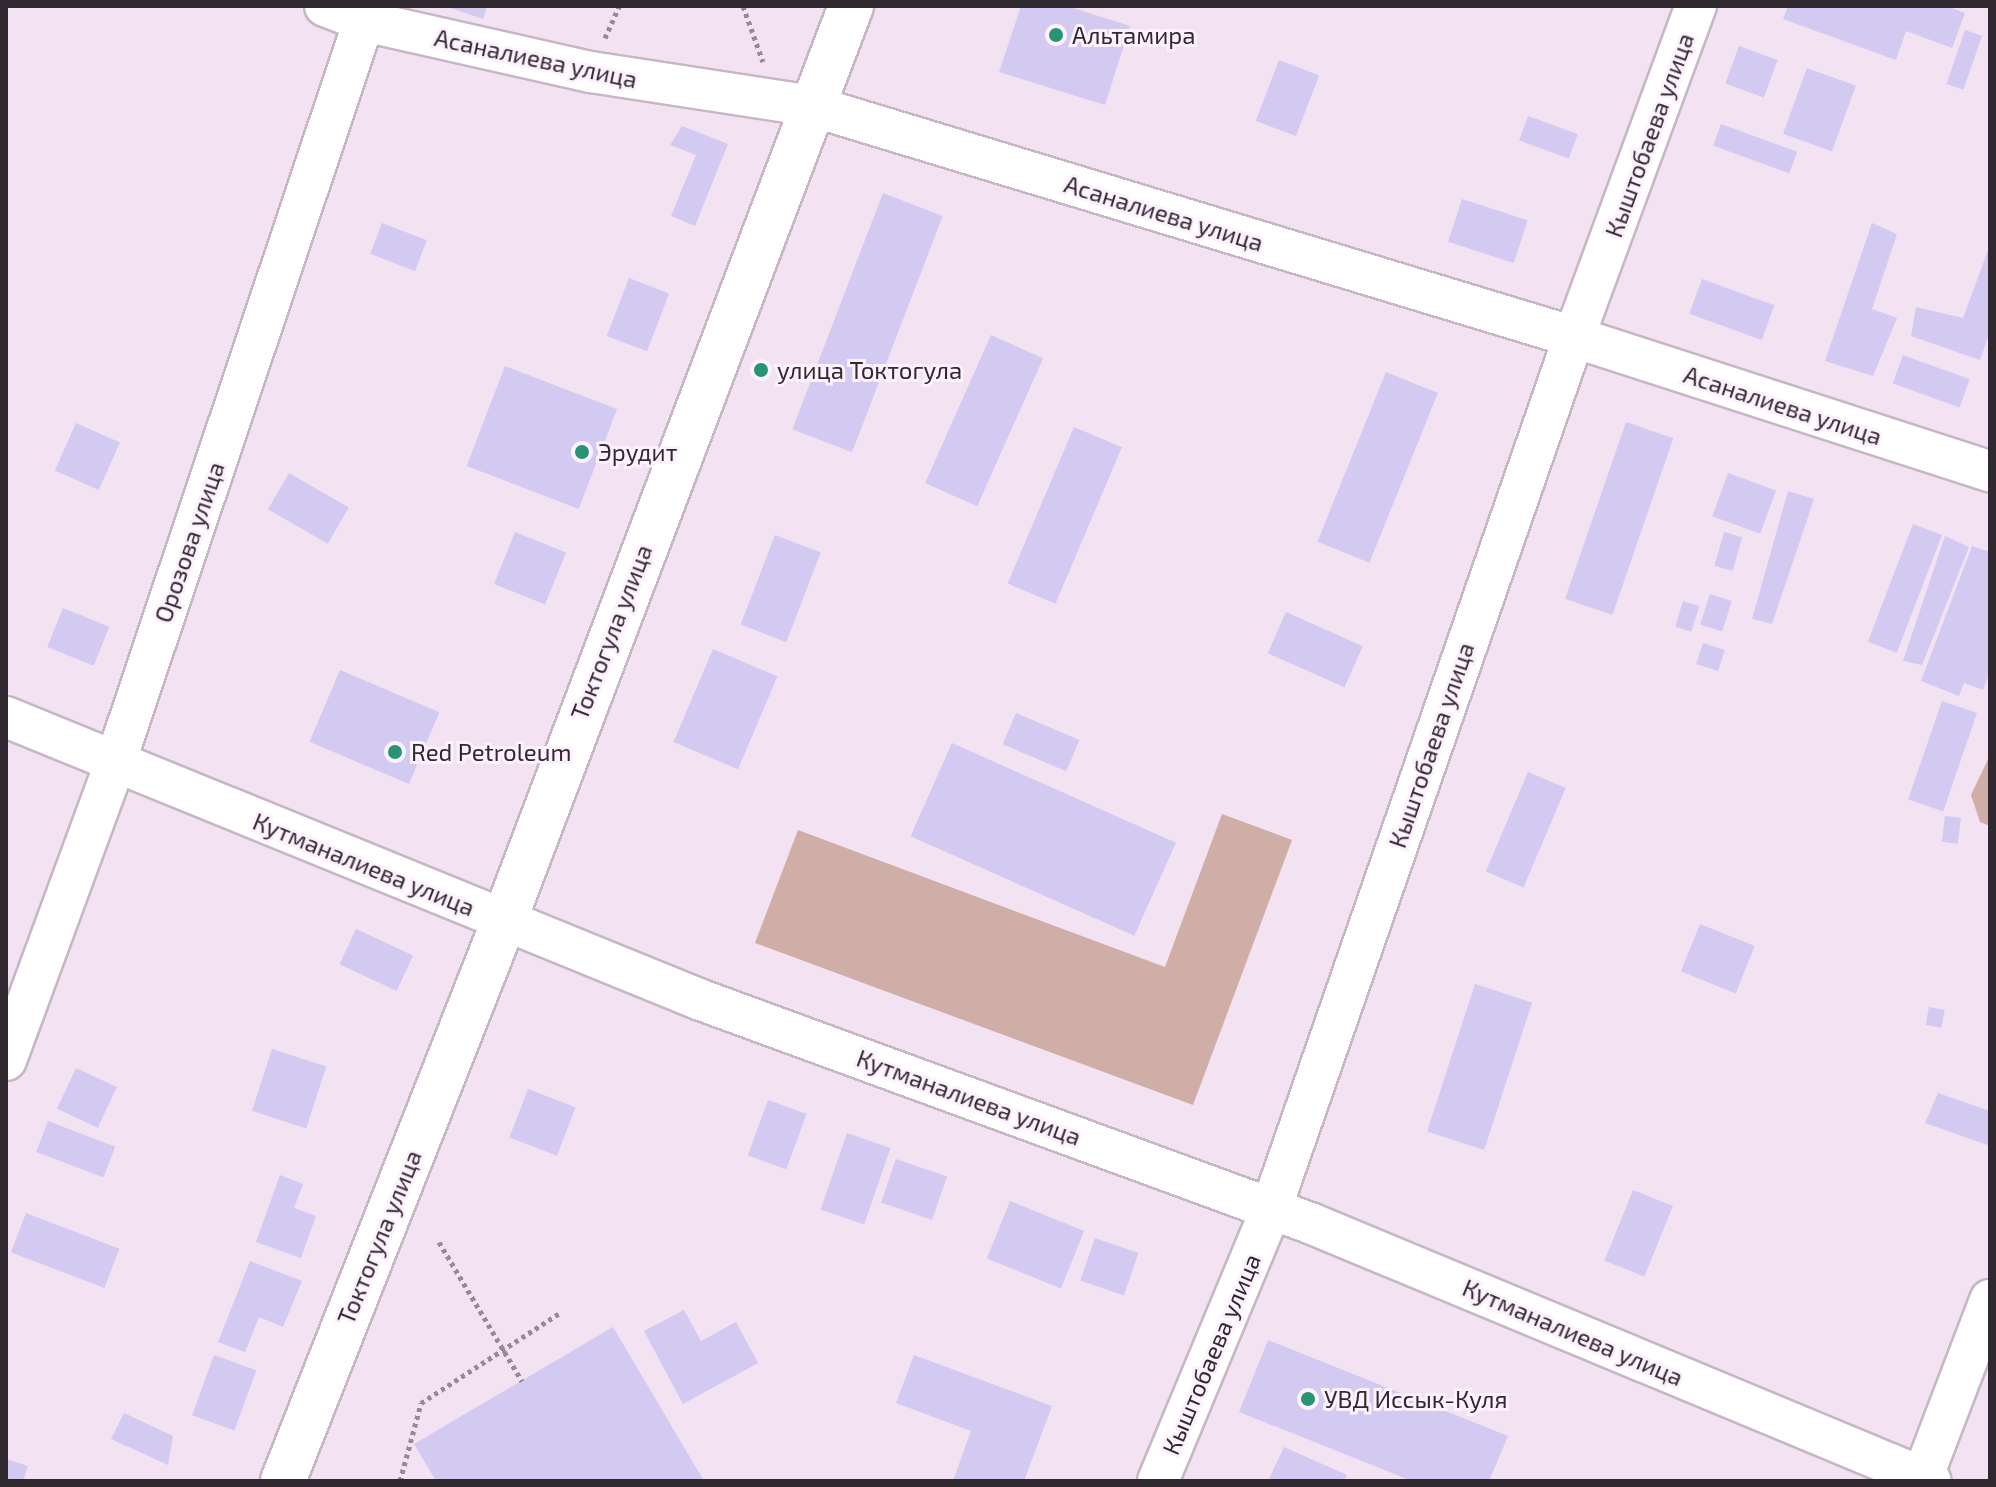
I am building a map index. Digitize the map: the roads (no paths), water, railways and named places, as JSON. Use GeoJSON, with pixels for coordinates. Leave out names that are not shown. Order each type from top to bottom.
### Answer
{"type":"FeatureCollection","features":[{"type":"Feature","properties":{"kind":"main road","name":"Токтогула улица"},"geometry":{"type":"LineString","coordinates":[[283,1481],[504,921],[851,6]]}},
{"type":"Feature","properties":{"kind":"street","name":"Асаналиева улица"},"geometry":{"type":"LineString","coordinates":[[325,6],[364,21],[591,72],[812,106],[1574,337],[1990,471]]}},
{"type":"Feature","properties":{"kind":"street","name":"Кыштобаева улица"},"geometry":{"type":"LineString","coordinates":[[1158,1481],[1271,1209],[1574,337],[1696,6]]}},
{"type":"Feature","properties":{"kind":"street","name":"Орозова улица"},"geometry":{"type":"LineString","coordinates":[[6,1060],[115,763],[364,21]]}},
{"type":"Feature","properties":{"kind":"street","name":"Кутманалиева улица"},"geometry":{"type":"LineString","coordinates":[[6,717],[701,1000],[1271,1209],[1925,1480]]}},
{"type":"Feature","properties":{"kind":"street"},"geometry":{"type":"LineString","coordinates":[[1925,1480],[1933,1439],[1990,1300]]}},
{"type":"Feature","properties":{"kind":"place","name":"Альтамира"},"geometry":{"type":"Point","coordinates":[1056,35]}},
{"type":"Feature","properties":{"kind":"place","name":"улица Токтогула"},"geometry":{"type":"Point","coordinates":[761,370]}},
{"type":"Feature","properties":{"kind":"place","name":"Эрудит"},"geometry":{"type":"Point","coordinates":[582,452]}},
{"type":"Feature","properties":{"kind":"place","name":"Red Petroleum"},"geometry":{"type":"Point","coordinates":[395,752]}},
{"type":"Feature","properties":{"kind":"place","name":"УВД Иссык-Куля"},"geometry":{"type":"Point","coordinates":[1308,1399]}}]}
